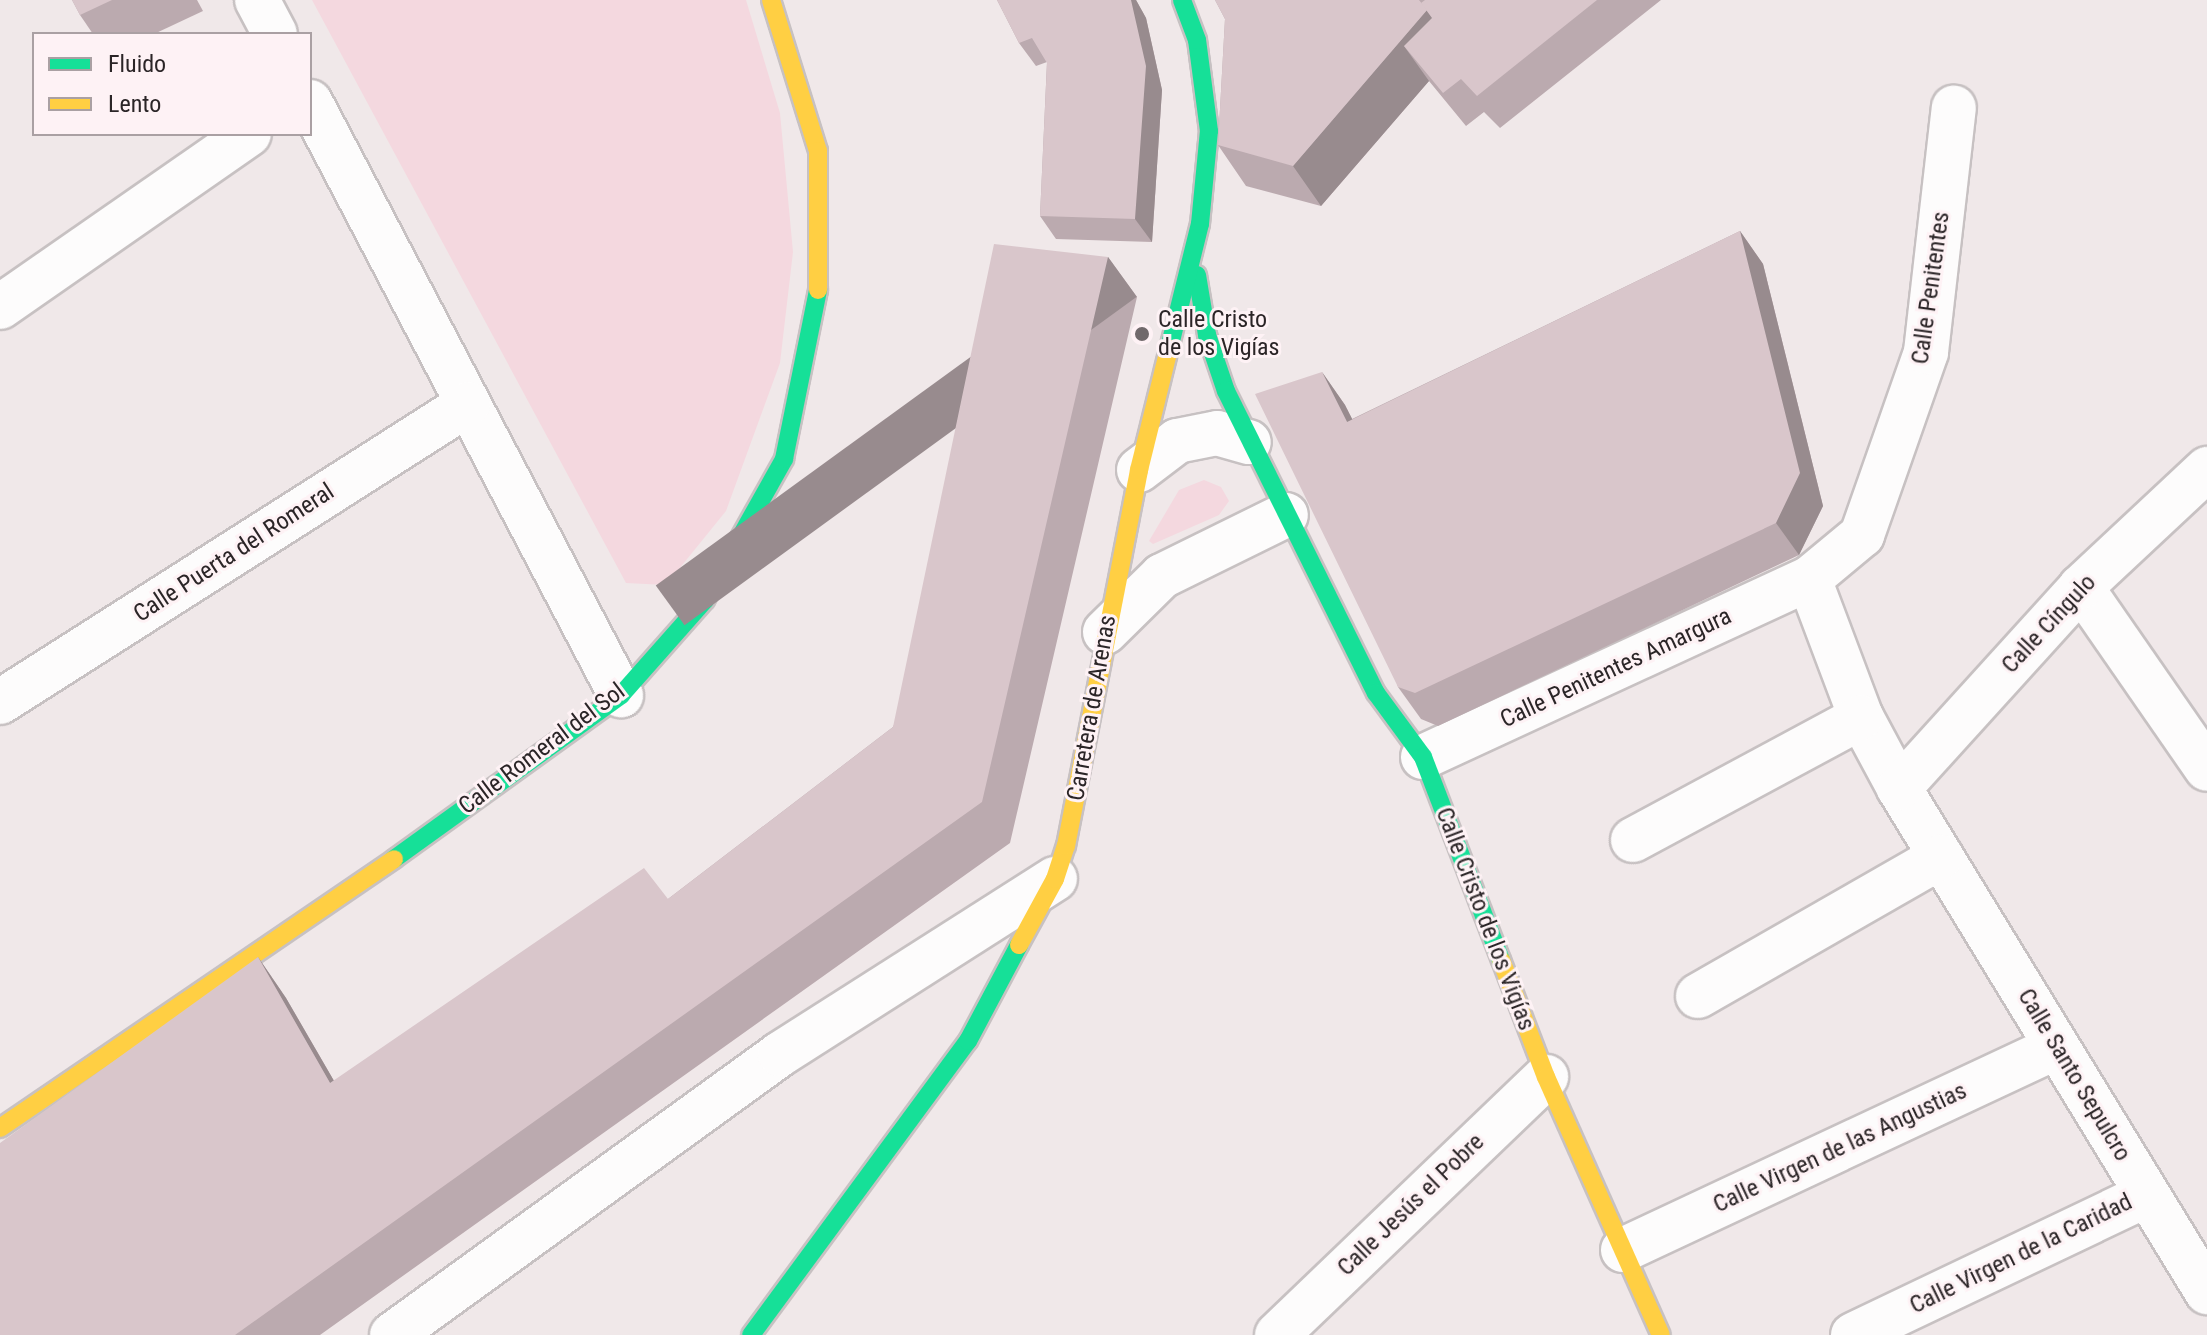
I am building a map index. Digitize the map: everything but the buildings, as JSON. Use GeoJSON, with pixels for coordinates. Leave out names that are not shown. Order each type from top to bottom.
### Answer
{"type":"FeatureCollection","features":[{"type":"Feature","properties":{"kind":"street"},"geometry":{"type":"LineString","coordinates":[[257,0],[274,32]]}},
{"type":"Feature","properties":{"kind":"street","name":"Calle Romeral del Sol"},"geometry":{"type":"LineString","coordinates":[[0,1128],[378,871],[621,695],[705,600],[784,459],[819,286],[818,151],[771,0]]}},
{"type":"Feature","properties":{"kind":"street","name":"Carretera de Arenas"},"geometry":{"type":"LineString","coordinates":[[751,1335],[968,1041],[1055,879],[1066,846],[1105,632],[1139,470],[1194,258],[1209,131],[1197,40],[1182,0]]}},
{"type":"Feature","properties":{"kind":"street"},"geometry":{"type":"LineString","coordinates":[[312,106],[621,695]]}},
{"type":"Feature","properties":{"kind":"street","name":"Calle Penitentes"},"geometry":{"type":"LineString","coordinates":[[1809,579],[1862,535],[1926,352],[1954,108]]}},
{"type":"Feature","properties":{"kind":"street"},"geometry":{"type":"LineString","coordinates":[[0,307],[246,136]]}},
{"type":"Feature","properties":{"kind":"street","name":"Calle Cristo de los Vigías"},"geometry":{"type":"LineString","coordinates":[[1194,258],[1207,335],[1249,442],[1376,693],[1423,757],[1546,1077],[1661,1335]]}},
{"type":"Feature","properties":{"kind":"street","name":"Calle Puerta del Romeral"},"geometry":{"type":"LineString","coordinates":[[0,702],[468,404]]}},
{"type":"Feature","properties":{"kind":"street"},"geometry":{"type":"LineString","coordinates":[[1139,470],[1177,441],[1217,433],[1249,442]]}},
{"type":"Feature","properties":{"kind":"street","name":"Calle Cíngulo"},"geometry":{"type":"LineString","coordinates":[[1899,788],[2081,587],[2207,469]]}},
{"type":"Feature","properties":{"kind":"street"},"geometry":{"type":"LineString","coordinates":[[1105,632],[1162,576],[1286,515]]}},
{"type":"Feature","properties":{"kind":"street","name":"Calle Santo Sepulcro"},"geometry":{"type":"LineString","coordinates":[[1809,579],[1861,717],[1899,788],[2207,1292]]}},
{"type":"Feature","properties":{"kind":"street","name":"Calle Penitentes Amargura"},"geometry":{"type":"LineString","coordinates":[[1423,757],[1809,579]]}},
{"type":"Feature","properties":{"kind":"street"},"geometry":{"type":"LineString","coordinates":[[2081,587],[2207,769]]}},
{"type":"Feature","properties":{"kind":"street"},"geometry":{"type":"LineString","coordinates":[[1633,840],[1861,717]]}},
{"type":"Feature","properties":{"kind":"street"},"geometry":{"type":"LineString","coordinates":[[1698,996],[1941,857]]}},
{"type":"Feature","properties":{"kind":"street"},"geometry":{"type":"LineString","coordinates":[[392,1335],[780,1054],[1055,879]]}},
{"type":"Feature","properties":{"kind":"street","name":"Calle Virgen de las Angustias"},"geometry":{"type":"LineString","coordinates":[[1623,1250],[2057,1047]]}},
{"type":"Feature","properties":{"kind":"street","name":"Calle Jesús el Pobre"},"geometry":{"type":"LineString","coordinates":[[1277,1335],[1314,1320],[1546,1077]]}},
{"type":"Feature","properties":{"kind":"street","name":"Calle Virgen de la Caridad"},"geometry":{"type":"LineString","coordinates":[[1853,1335],[2146,1195]]}},
{"type":"Feature","properties":{"kind":"shaded area"},"geometry":{"type":"Polygon","coordinates":[[[312,0],[746,0],[780,113],[793,252],[780,363],[726,511],[666,585],[626,583],[312,0]]]}},
{"type":"Feature","properties":{"kind":"shaded area"},"geometry":{"type":"Polygon","coordinates":[[[1204,480],[1221,487],[1229,501],[1219,515],[1153,544],[1149,541],[1179,490],[1204,480]]]}},
{"type":"Feature","properties":{"kind":"traffic: fast"},"geometry":{"type":"LineString","coordinates":[[1169,349],[1200,224],[1209,131],[1197,40],[1182,0]]}},
{"type":"Feature","properties":{"kind":"traffic: fast"},"geometry":{"type":"LineString","coordinates":[[1197,275],[1207,335],[1226,391],[1376,693],[1423,757],[1501,960]]}},
{"type":"Feature","properties":{"kind":"traffic: fast"},"geometry":{"type":"LineString","coordinates":[[394,859],[621,695],[705,600],[784,459],[818,290]]}},
{"type":"Feature","properties":{"kind":"traffic: fast"},"geometry":{"type":"LineString","coordinates":[[751,1335],[968,1041],[1019,945]]}},
{"type":"Feature","properties":{"kind":"traffic: slow"},"geometry":{"type":"LineString","coordinates":[[771,0],[818,151],[818,290]]}},
{"type":"Feature","properties":{"kind":"traffic: slow"},"geometry":{"type":"LineString","coordinates":[[1019,945],[1055,879],[1066,846],[1139,470],[1169,349]]}},
{"type":"Feature","properties":{"kind":"traffic: slow"},"geometry":{"type":"LineString","coordinates":[[0,1128],[394,859]]}},
{"type":"Feature","properties":{"kind":"traffic: slow"},"geometry":{"type":"LineString","coordinates":[[1501,960],[1546,1077],[1661,1335]]}},
{"type":"Feature","properties":{"kind":"place","name":"Calle Cristo de los Vigías"},"geometry":{"type":"Point","coordinates":[1142,334]}}]}
